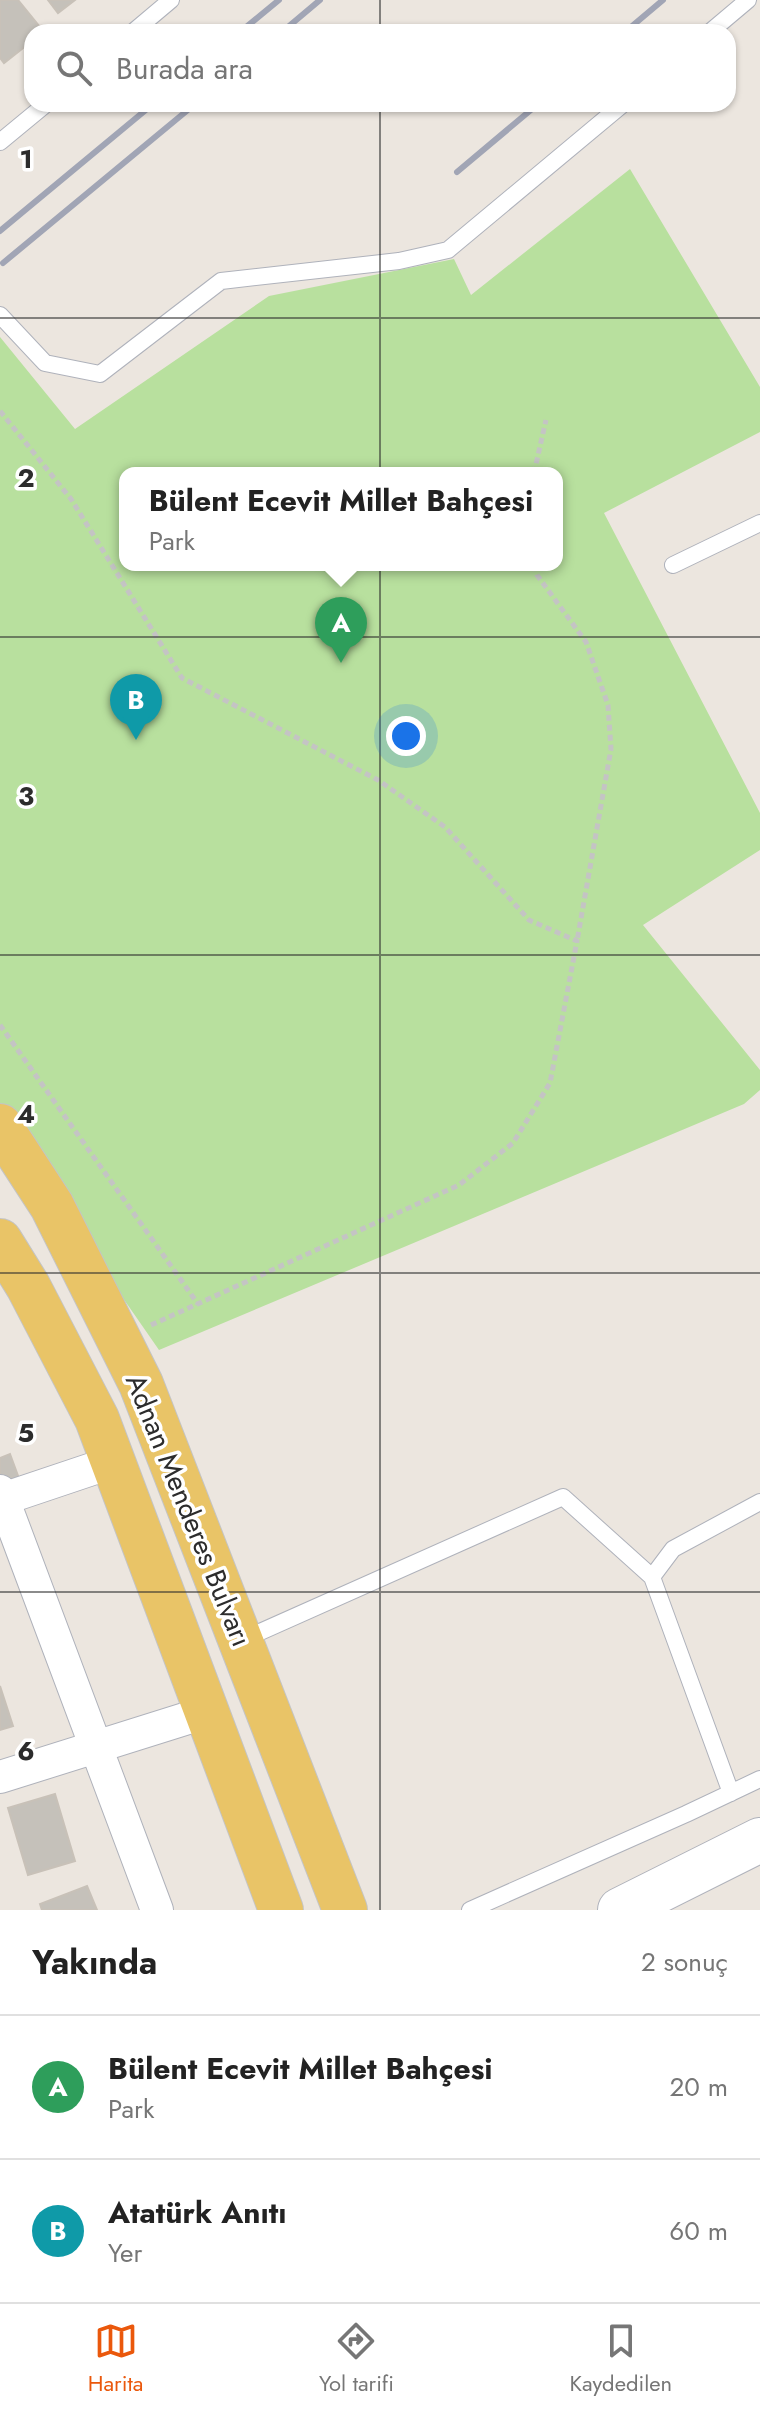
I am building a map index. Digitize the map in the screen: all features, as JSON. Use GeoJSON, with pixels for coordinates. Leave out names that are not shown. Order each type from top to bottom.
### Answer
{"type":"FeatureCollection","features":[{"type":"Feature","properties":{"kind":"main road","name":"Adnan Menderes Bulvarı"},"geometry":{"type":"LineString","coordinates":[[0,1126],[52,1206],[141,1384],[345,1910]]}},
{"type":"Feature","properties":{"kind":"main road","name":"Adnan Menderes Bulvarı"},"geometry":{"type":"LineString","coordinates":[[0,1241],[28,1286],[90,1406],[281,1910]]}},
{"type":"Feature","properties":{"kind":"street"},"geometry":{"type":"LineString","coordinates":[[113,1462],[1,1497],[157,1910]]}},
{"type":"Feature","properties":{"kind":"street"},"geometry":{"type":"LineString","coordinates":[[0,1777],[207,1712]]}},
{"type":"Feature","properties":{"kind":"street"},"geometry":{"type":"LineString","coordinates":[[620,1910],[760,1840]]}},
{"type":"Feature","properties":{"kind":"lane"},"geometry":{"type":"LineString","coordinates":[[142,24],[171,0]]}},
{"type":"Feature","properties":{"kind":"lane"},"geometry":{"type":"LineString","coordinates":[[720,24],[748,0]]}},
{"type":"Feature","properties":{"kind":"lane"},"geometry":{"type":"LineString","coordinates":[[0,142],[36,112]]}},
{"type":"Feature","properties":{"kind":"lane"},"geometry":{"type":"LineString","coordinates":[[0,315],[45,363],[100,374],[221,281],[399,261],[448,250],[613,112]]}},
{"type":"Feature","properties":{"kind":"lane"},"geometry":{"type":"LineString","coordinates":[[673,565],[760,523]]}},
{"type":"Feature","properties":{"kind":"lane"},"geometry":{"type":"LineString","coordinates":[[241,1640],[563,1497],[652,1577],[731,1793]]}},
{"type":"Feature","properties":{"kind":"lane"},"geometry":{"type":"LineString","coordinates":[[652,1577],[673,1549],[760,1502]]}},
{"type":"Feature","properties":{"kind":"lane"},"geometry":{"type":"LineString","coordinates":[[470,1910],[760,1779]]}},
{"type":"Feature","properties":{"kind":"path"},"geometry":{"type":"LineString","coordinates":[[0,411],[71,499],[182,678],[378,780],[445,827],[529,920],[577,941]]}},
{"type":"Feature","properties":{"kind":"path"},"geometry":{"type":"LineString","coordinates":[[535,467],[546,420]]}},
{"type":"Feature","properties":{"kind":"path"},"geometry":{"type":"LineString","coordinates":[[120,1340],[459,1185],[513,1143],[550,1083],[611,749],[608,705],[586,642],[536,571]]}},
{"type":"Feature","properties":{"kind":"path"},"geometry":{"type":"LineString","coordinates":[[0,1025],[198,1304]]}},
{"type":"Feature","properties":{"kind":"green space"},"geometry":{"type":"Polygon","coordinates":[[[630,169],[760,387],[760,432],[604,513],[760,813],[760,850],[643,925],[760,1070],[760,1090],[744,1104],[159,1350],[0,1121],[0,337],[75,429],[269,296],[454,259],[471,295],[630,169]]]}},
{"type":"Feature","properties":{"kind":"building"},"geometry":{"type":"Polygon","coordinates":[[[0,0],[18,0],[38,24],[24,24],[24,47],[4,63],[0,58],[0,0]]]}},
{"type":"Feature","properties":{"kind":"building"},"geometry":{"type":"Polygon","coordinates":[[[48,0],[75,0],[58,13],[48,0]]]}},
{"type":"Feature","properties":{"kind":"building"},"geometry":{"type":"Polygon","coordinates":[[[10,1454],[21,1484],[0,1488],[0,1458],[10,1454]]]}},
{"type":"Feature","properties":{"kind":"building"},"geometry":{"type":"Polygon","coordinates":[[[0,1686],[13,1726],[0,1730],[0,1686]]]}},
{"type":"Feature","properties":{"kind":"building"},"geometry":{"type":"Polygon","coordinates":[[[55,1794],[75,1861],[28,1875],[8,1808],[55,1794]]]}},
{"type":"Feature","properties":{"kind":"building"},"geometry":{"type":"Polygon","coordinates":[[[87,1886],[97,1910],[42,1910],[40,1904],[87,1886]]]}},
{"type":"Feature","properties":{"kind":"railway"},"geometry":{"type":"LineString","coordinates":[[250,24],[279,0]]}},
{"type":"Feature","properties":{"kind":"railway"},"geometry":{"type":"LineString","coordinates":[[292,24],[320,0]]}},
{"type":"Feature","properties":{"kind":"railway"},"geometry":{"type":"LineString","coordinates":[[634,24],[663,0]]}},
{"type":"Feature","properties":{"kind":"railway"},"geometry":{"type":"LineString","coordinates":[[0,231],[143,112]]}},
{"type":"Feature","properties":{"kind":"railway"},"geometry":{"type":"LineString","coordinates":[[3,263],[185,112]]}},
{"type":"Feature","properties":{"kind":"railway"},"geometry":{"type":"LineString","coordinates":[[457,172],[528,112]]}},
{"type":"Feature","properties":{"kind":"place","name":"Bülent Ecevit Millet Bahçesi"},"geometry":{"type":"Point","coordinates":[341,663]}},
{"type":"Feature","properties":{"kind":"place","name":"Atatürk Anıtı"},"geometry":{"type":"Point","coordinates":[136,740]}}]}
